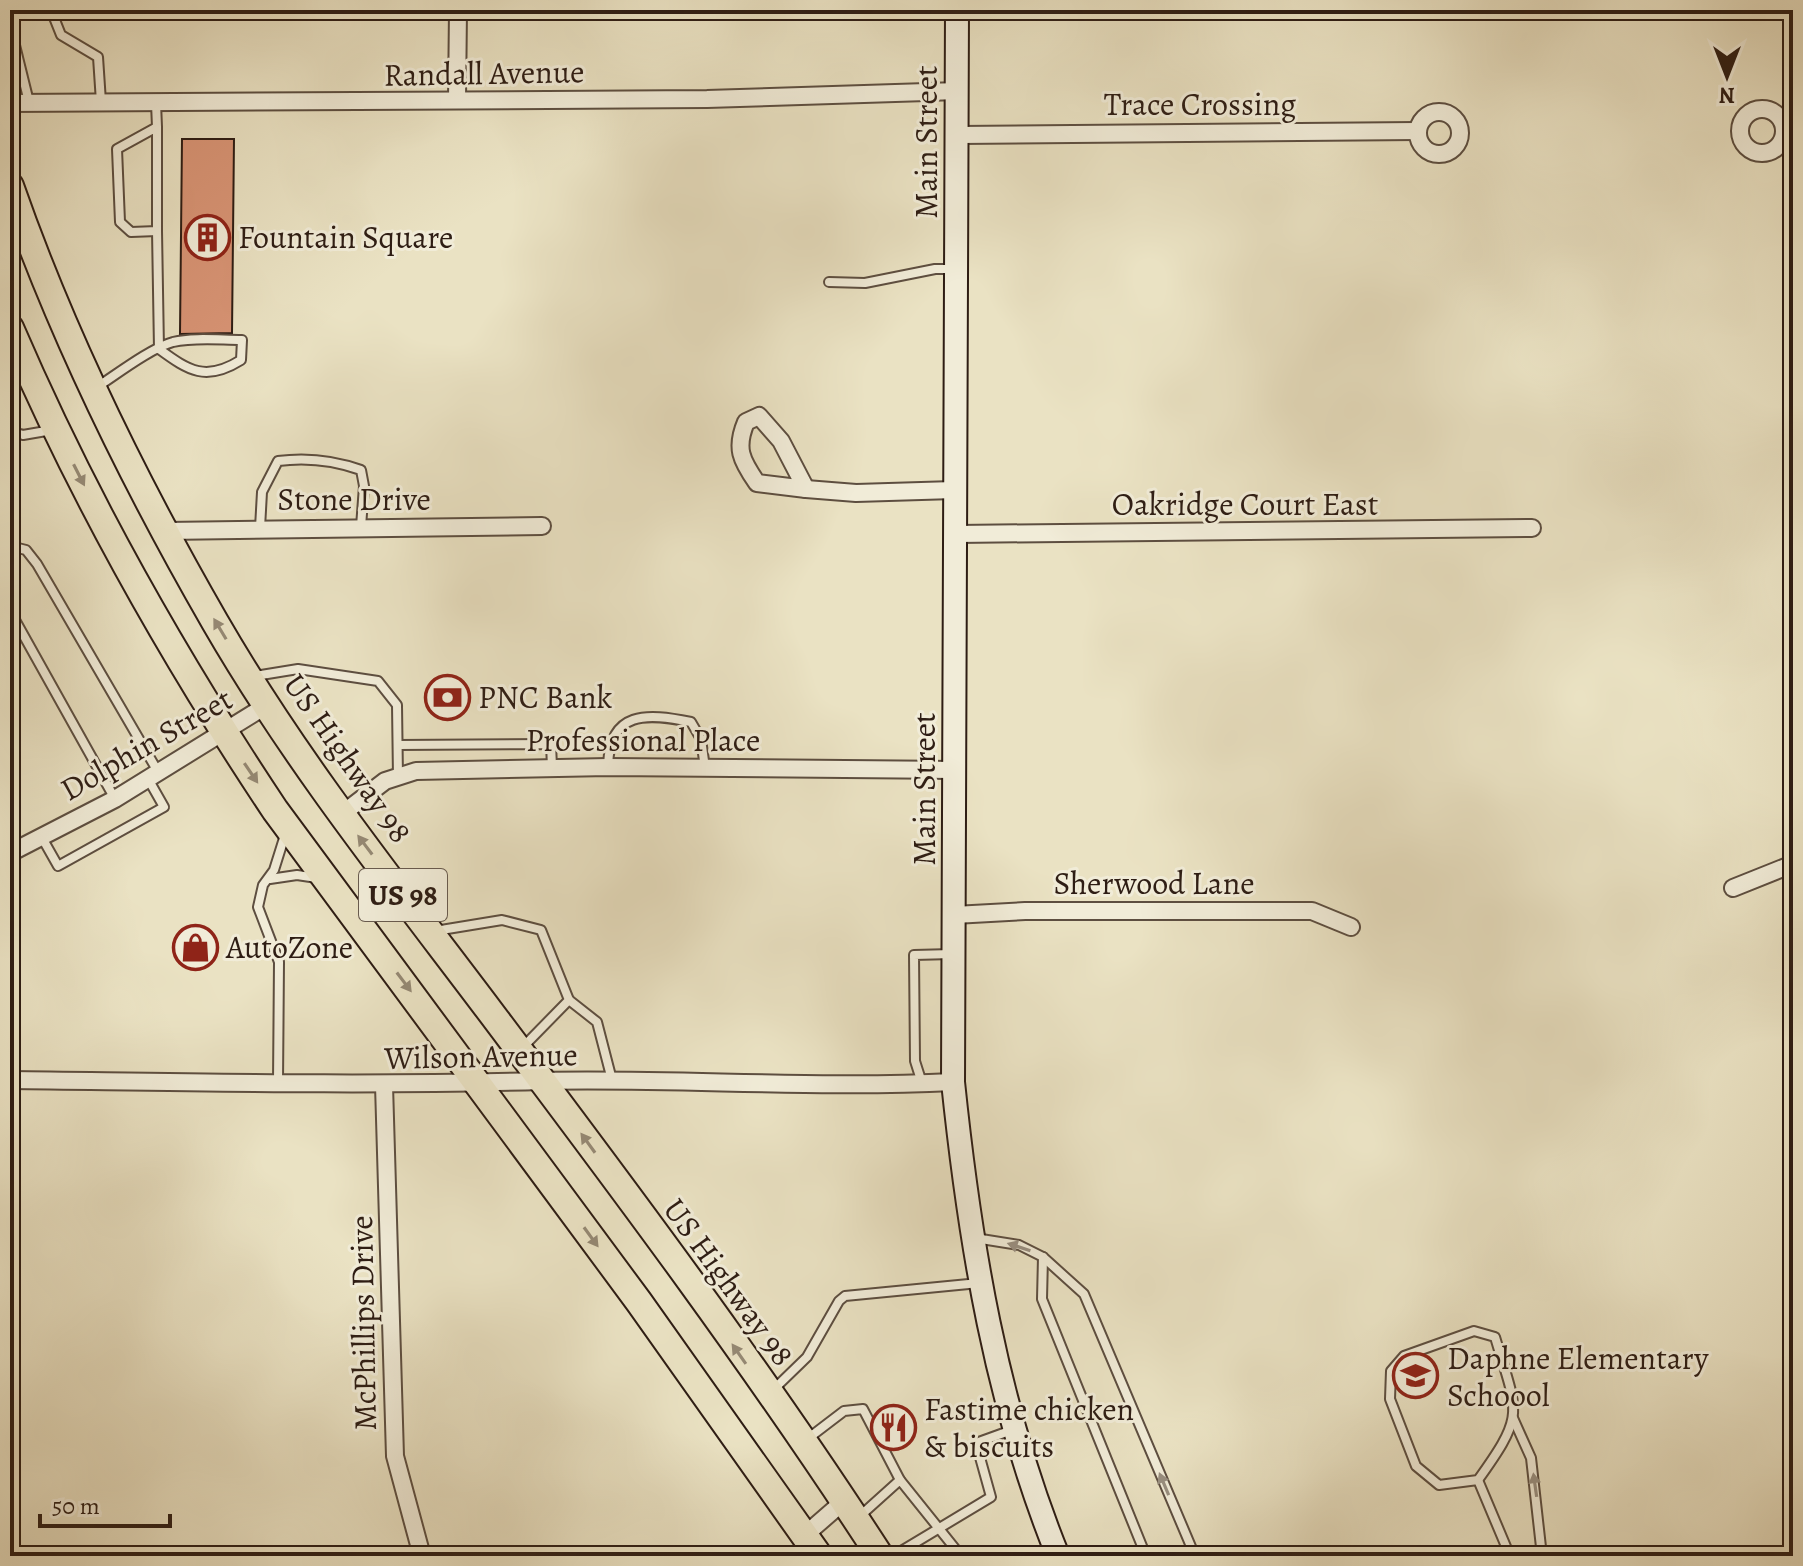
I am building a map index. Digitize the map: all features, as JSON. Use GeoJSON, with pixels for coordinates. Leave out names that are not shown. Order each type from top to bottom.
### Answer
{"type":"FeatureCollection","features":[{"type":"Feature","properties":{"kind":"main road","name":"Main Street"},"geometry":{"type":"LineString","coordinates":[[957,10],[959,135],[954,490],[957,534],[953,1082],[980,1283],[1013,1430],[1058,1556]]}},
{"type":"Feature","properties":{"kind":"main road","name":"US Highway 98"},"geometry":{"type":"LineString","coordinates":[[10,186],[93,389],[122,451],[267,705],[342,814],[543,1081],[803,1443],[880,1556]]}},
{"type":"Feature","properties":{"kind":"main road","name":"US 98"},"geometry":{"type":"LineString","coordinates":[[13,343],[150,613],[223,731],[286,824],[481,1085],[812,1545]]}},
{"type":"Feature","properties":{"kind":"street"},"geometry":{"type":"LineString","coordinates":[[457,100],[458,10]]}},
{"type":"Feature","properties":{"kind":"street","name":"Randall Avenue"},"geometry":{"type":"LineString","coordinates":[[10,103],[833,97],[958,91]]}},
{"type":"Feature","properties":{"kind":"street","name":"Trace Crossing"},"geometry":{"type":"LineString","coordinates":[[959,135],[1417,131]]}},
{"type":"Feature","properties":{"kind":"street"},"geometry":{"type":"LineString","coordinates":[[806,489],[781,441],[759,416],[746,422],[740,437],[739,456],[757,483],[806,489],[856,493],[954,490]]}},
{"type":"Feature","properties":{"kind":"street","name":"Stone Drive"},"geometry":{"type":"LineString","coordinates":[[166,531],[542,526]]}},
{"type":"Feature","properties":{"kind":"street","name":"Oakridge Court East"},"geometry":{"type":"LineString","coordinates":[[957,534],[1532,528]]}},
{"type":"Feature","properties":{"kind":"street","name":"Dolphin Street"},"geometry":{"type":"LineString","coordinates":[[14,850],[115,799],[267,705]]}},
{"type":"Feature","properties":{"kind":"street","name":"Professional Place"},"geometry":{"type":"LineString","coordinates":[[342,814],[385,781],[416,771],[552,767],[956,770]]}},
{"type":"Feature","properties":{"kind":"street"},"geometry":{"type":"LineString","coordinates":[[1733,888],[1793,864]]}},
{"type":"Feature","properties":{"kind":"street","name":"Sherwood Lane"},"geometry":{"type":"LineString","coordinates":[[954,915],[1025,911],[1312,911],[1351,927]]}},
{"type":"Feature","properties":{"kind":"street","name":"Wilson Avenue"},"geometry":{"type":"LineString","coordinates":[[10,1080],[384,1085],[481,1085],[543,1081],[847,1087],[953,1082]]}},
{"type":"Feature","properties":{"kind":"street","name":"McPhillips Drive"},"geometry":{"type":"LineString","coordinates":[[384,1085],[395,1456],[422,1556]]}},
{"type":"Feature","properties":{"kind":"street"},"geometry":{"type":"LineString","coordinates":[[812,1545],[850,1510]]}},
{"type":"Feature","properties":{"kind":"lane"},"geometry":{"type":"LineString","coordinates":[[51,10],[61,35],[98,57],[101,103]]}},
{"type":"Feature","properties":{"kind":"lane"},"geometry":{"type":"LineString","coordinates":[[10,25],[29,103]]}},
{"type":"Feature","properties":{"kind":"lane"},"geometry":{"type":"LineString","coordinates":[[156,103],[159,349]]}},
{"type":"Feature","properties":{"kind":"lane"},"geometry":{"type":"LineString","coordinates":[[157,127],[117,149],[120,222],[131,232],[157,231]]}},
{"type":"Feature","properties":{"kind":"lane"},"geometry":{"type":"LineString","coordinates":[[829,282],[865,283],[935,269],[958,269]]}},
{"type":"Feature","properties":{"kind":"lane"},"geometry":{"type":"LineString","coordinates":[[93,389],[159,349],[171,342],[242,340],[241,360],[226,370],[191,372],[159,349]]}},
{"type":"Feature","properties":{"kind":"lane"},"geometry":{"type":"LineString","coordinates":[[10,431],[23,435],[57,430]]}},
{"type":"Feature","properties":{"kind":"lane"},"geometry":{"type":"LineString","coordinates":[[260,528],[262,492],[278,461],[295,459],[331,460],[361,470],[364,486],[361,527]]}},
{"type":"Feature","properties":{"kind":"lane"},"geometry":{"type":"LineString","coordinates":[[10,546],[26,550],[37,564],[152,774],[164,807],[58,866],[40,836]]}},
{"type":"Feature","properties":{"kind":"lane"},"geometry":{"type":"LineString","coordinates":[[10,611],[115,799]]}},
{"type":"Feature","properties":{"kind":"lane"},"geometry":{"type":"LineString","coordinates":[[250,677],[298,669],[378,681],[397,705],[398,777]]}},
{"type":"Feature","properties":{"kind":"lane"},"geometry":{"type":"LineString","coordinates":[[608,767],[608,743],[618,731],[634,717],[656,715],[691,722],[701,739],[705,768]]}},
{"type":"Feature","properties":{"kind":"lane"},"geometry":{"type":"LineString","coordinates":[[398,745],[551,744],[552,767]]}},
{"type":"Feature","properties":{"kind":"lane"},"geometry":{"type":"LineString","coordinates":[[270,879],[286,824]]}},
{"type":"Feature","properties":{"kind":"lane"},"geometry":{"type":"LineString","coordinates":[[10,829],[14,850]]}},
{"type":"Feature","properties":{"kind":"lane"},"geometry":{"type":"LineString","coordinates":[[278,1084],[279,962],[258,907],[263,885],[270,879],[297,875],[328,881]]}},
{"type":"Feature","properties":{"kind":"lane"},"geometry":{"type":"LineString","coordinates":[[431,932],[502,920],[541,930],[569,1000],[597,1022],[612,1083]]}},
{"type":"Feature","properties":{"kind":"lane"},"geometry":{"type":"LineString","coordinates":[[923,1084],[915,1061],[914,955],[952,954]]}},
{"type":"Feature","properties":{"kind":"lane"},"geometry":{"type":"LineString","coordinates":[[520,1050],[569,1000]]}},
{"type":"Feature","properties":{"kind":"lane"},"geometry":{"type":"LineString","coordinates":[[972,1238],[1019,1245],[1043,1257],[1084,1294],[1195,1556]]}},
{"type":"Feature","properties":{"kind":"lane"},"geometry":{"type":"LineString","coordinates":[[1043,1257],[1042,1299],[1146,1556]]}},
{"type":"Feature","properties":{"kind":"lane"},"geometry":{"type":"LineString","coordinates":[[768,1394],[801,1366],[845,1296],[980,1283]]}},
{"type":"Feature","properties":{"kind":"lane"},"geometry":{"type":"LineString","coordinates":[[1474,1331],[1495,1337],[1516,1407],[1510,1436],[1478,1480],[1439,1485],[1416,1466],[1390,1399],[1391,1371],[1404,1356],[1474,1331]]}},
{"type":"Feature","properties":{"kind":"lane"},"geometry":{"type":"LineString","coordinates":[[803,1443],[844,1411],[863,1409],[900,1480],[961,1556]]}},
{"type":"Feature","properties":{"kind":"lane"},"geometry":{"type":"LineString","coordinates":[[1513,1418],[1531,1458],[1542,1556]]}},
{"type":"Feature","properties":{"kind":"lane"},"geometry":{"type":"LineString","coordinates":[[893,1556],[991,1497],[976,1443],[1013,1430]]}},
{"type":"Feature","properties":{"kind":"lane"},"geometry":{"type":"LineString","coordinates":[[850,1510],[900,1480]]}},
{"type":"Feature","properties":{"kind":"lane"},"geometry":{"type":"LineString","coordinates":[[1478,1480],[1510,1556]]}},
{"type":"Feature","properties":{"kind":"building","name":"Fountain Square"},"geometry":{"type":"Polygon","coordinates":[[[182,139],[234,139],[232,333],[180,334],[182,139]]]}},
{"type":"Feature","properties":{"kind":"place","name":"Fountain Square"},"geometry":{"type":"Point","coordinates":[207,237]}},
{"type":"Feature","properties":{"kind":"place","name":"PNC Bank"},"geometry":{"type":"Point","coordinates":[447,697]}},
{"type":"Feature","properties":{"kind":"place","name":"AutoZone"},"geometry":{"type":"Point","coordinates":[195,947]}},
{"type":"Feature","properties":{"kind":"place","name":"Daphne Elementary Schoool"},"geometry":{"type":"Point","coordinates":[1416,1376]}},
{"type":"Feature","properties":{"kind":"place","name":"Fastime chicken & biscuits"},"geometry":{"type":"Point","coordinates":[893,1427]}}]}
